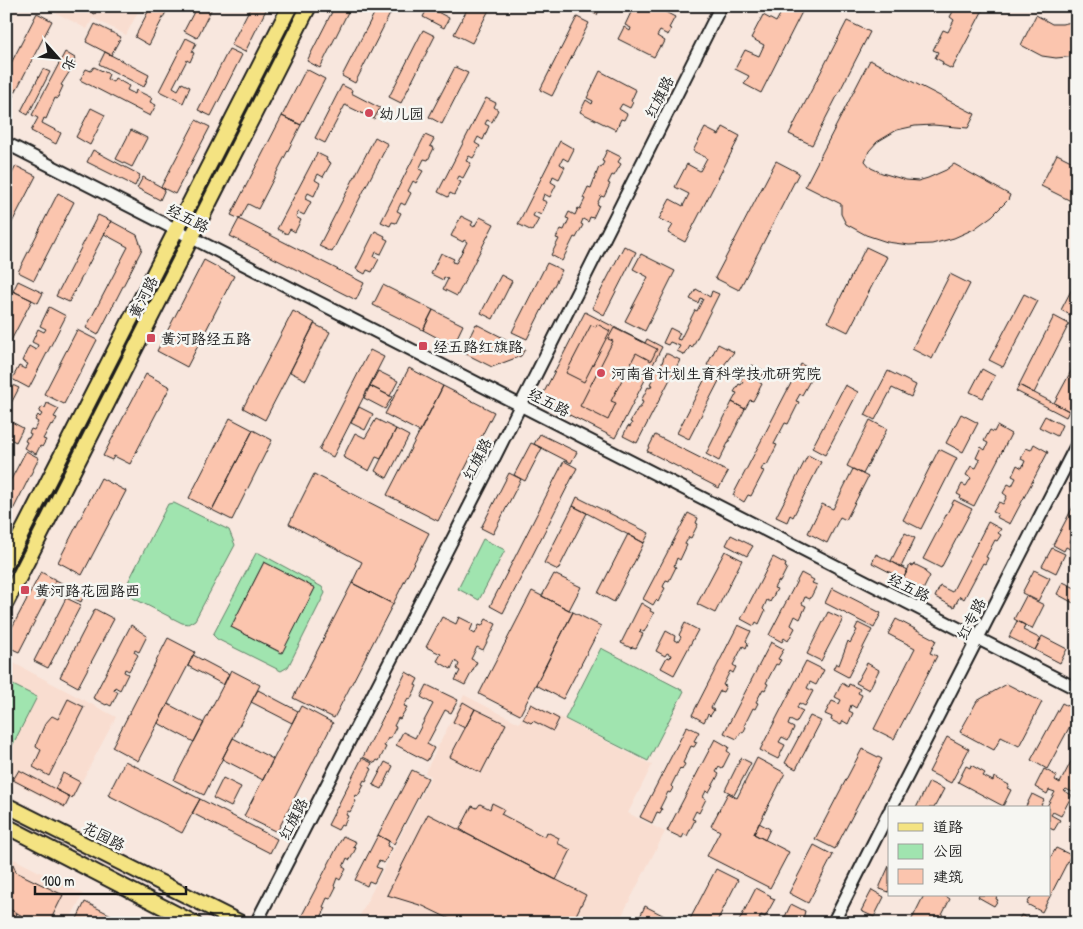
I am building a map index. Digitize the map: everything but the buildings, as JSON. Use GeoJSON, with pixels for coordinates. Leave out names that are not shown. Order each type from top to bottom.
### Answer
{"type":"FeatureCollection","features":[{"type":"Feature","properties":{"kind":"main road","name":"黄河路"},"geometry":{"type":"LineString","coordinates":[[6,564],[290,6]]}},
{"type":"Feature","properties":{"kind":"main road","name":"黄河路"},"geometry":{"type":"LineString","coordinates":[[6,603],[309,6]]}},
{"type":"Feature","properties":{"kind":"main road","name":"花园路"},"geometry":{"type":"LineString","coordinates":[[6,805],[241,923]]}},
{"type":"Feature","properties":{"kind":"main road"},"geometry":{"type":"LineString","coordinates":[[6,826],[194,923]]}},
{"type":"Feature","properties":{"kind":"street","name":"红旗路"},"geometry":{"type":"LineString","coordinates":[[256,923],[521,405],[721,6]]}},
{"type":"Feature","properties":{"kind":"street","name":"经五路"},"geometry":{"type":"LineString","coordinates":[[6,143],[1077,689]]}},
{"type":"Feature","properties":{"kind":"street","name":"红专路"},"geometry":{"type":"LineString","coordinates":[[892,806],[1076,449]]}},
{"type":"Feature","properties":{"kind":"street"},"geometry":{"type":"LineString","coordinates":[[833,923],[888,814]]}},
{"type":"Feature","properties":{"kind":"shaded area"},"geometry":{"type":"Polygon","coordinates":[[[43,6],[141,6],[126,35],[93,18],[87,29],[43,6]]]}},
{"type":"Feature","properties":{"kind":"shaded area"},"geometry":{"type":"Polygon","coordinates":[[[6,659],[116,717],[72,800],[70,799],[65,809],[6,778],[6,659]]]}},
{"type":"Feature","properties":{"kind":"shaded area"},"geometry":{"type":"Polygon","coordinates":[[[464,695],[519,723],[530,702],[652,765],[628,813],[665,832],[621,917],[614,914],[610,923],[356,923],[431,776],[425,773],[464,695]]]}},
{"type":"Feature","properties":{"kind":"shaded area"},"geometry":{"type":"Polygon","coordinates":[[[6,855],[83,894],[68,923],[6,923],[6,855]]]}},
{"type":"Feature","properties":{"kind":"green space"},"geometry":{"type":"Polygon","coordinates":[[[174,503],[229,530],[235,545],[195,620],[188,624],[182,623],[125,594],[124,590],[168,504],[174,503]]]}},
{"type":"Feature","properties":{"kind":"green space"},"geometry":{"type":"Polygon","coordinates":[[[483,539],[505,550],[479,600],[458,589],[483,539]]]}},
{"type":"Feature","properties":{"kind":"green space"},"geometry":{"type":"Polygon","coordinates":[[[256,553],[322,587],[325,593],[288,667],[281,671],[217,639],[213,635],[256,553]],[[264,562],[231,627],[281,653],[315,588],[264,562]]]}},
{"type":"Feature","properties":{"kind":"green space"},"geometry":{"type":"Polygon","coordinates":[[[601,648],[684,691],[648,761],[565,719],[601,648]]]}},
{"type":"Feature","properties":{"kind":"green space"},"geometry":{"type":"Polygon","coordinates":[[[10,685],[37,697],[12,746],[6,743],[6,691],[10,685]]]}},
{"type":"Feature","properties":{"kind":"place","name":"幼儿园"},"geometry":{"type":"Point","coordinates":[369,113]}},
{"type":"Feature","properties":{"kind":"place","name":"黄河路经五路"},"geometry":{"type":"Point","coordinates":[151,338]}},
{"type":"Feature","properties":{"kind":"place","name":"经五路红旗路"},"geometry":{"type":"Point","coordinates":[423,346]}},
{"type":"Feature","properties":{"kind":"place","name":"河南省计划生育科学技术研究院"},"geometry":{"type":"Point","coordinates":[601,373]}},
{"type":"Feature","properties":{"kind":"place","name":"黄河路花园路西"},"geometry":{"type":"Point","coordinates":[25,590]}}]}
